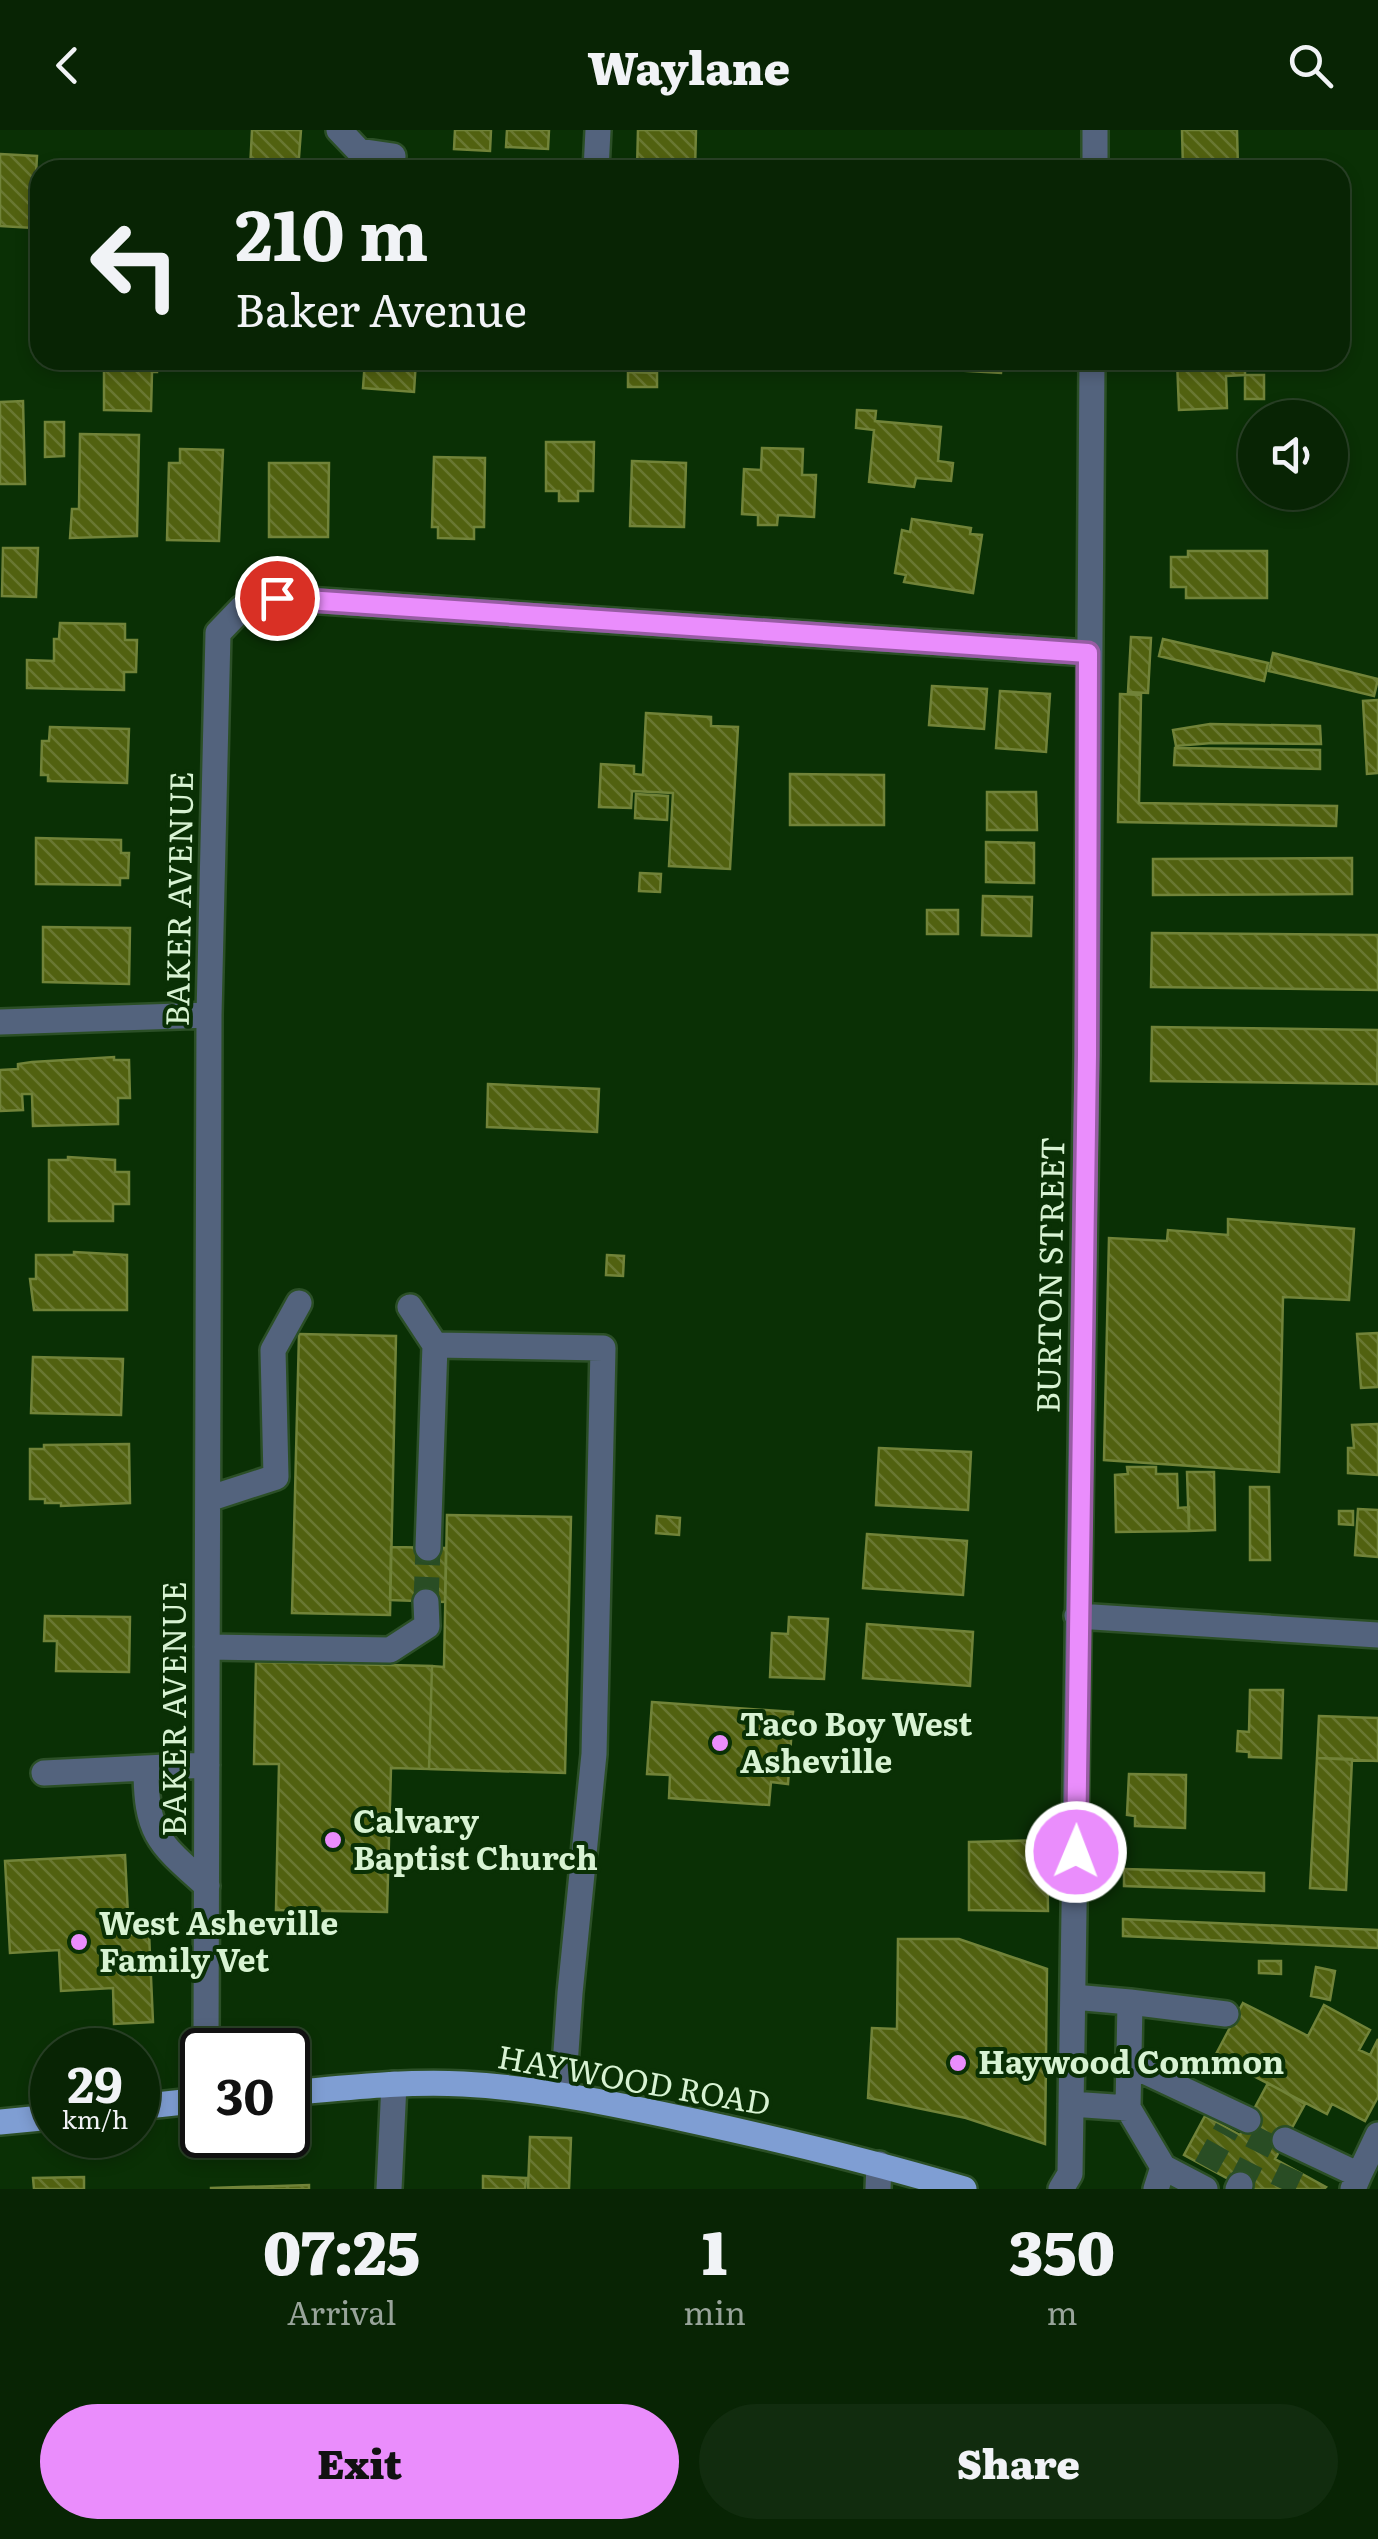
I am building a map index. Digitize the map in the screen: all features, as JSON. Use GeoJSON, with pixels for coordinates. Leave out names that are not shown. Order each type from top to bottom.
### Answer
{"type":"FeatureCollection","features":[{"type":"Feature","properties":{"kind":"main road","name":"HAYWOOD ROAD"},"geometry":{"type":"LineString","coordinates":[[310,2091],[394,2084],[462,2084],[563,2095],[758,2134],[878,2176],[964,2189]]}},
{"type":"Feature","properties":{"kind":"main road"},"geometry":{"type":"LineString","coordinates":[[0,2122],[30,2119]]}},
{"type":"Feature","properties":{"kind":"street"},"geometry":{"type":"LineString","coordinates":[[339,130],[359,151],[393,156]]}},
{"type":"Feature","properties":{"kind":"street"},"geometry":{"type":"LineString","coordinates":[[596,160],[598,130]]}},
{"type":"Feature","properties":{"kind":"street"},"geometry":{"type":"LineString","coordinates":[[1094,160],[1095,130]]}},
{"type":"Feature","properties":{"kind":"street","name":"BURTON STREET"},"geometry":{"type":"LineString","coordinates":[[1062,2189],[1070,2174],[1073,1997],[1087,1055],[1092,370]]}},
{"type":"Feature","properties":{"kind":"street","name":"BAKER AVENUE"},"geometry":{"type":"LineString","coordinates":[[206,2028],[209,1016],[218,633],[242,608],[277,598],[1088,653]]}},
{"type":"Feature","properties":{"kind":"street"},"geometry":{"type":"LineString","coordinates":[[0,1022],[209,1016]]}},
{"type":"Feature","properties":{"kind":"street"},"geometry":{"type":"LineString","coordinates":[[208,1499],[276,1477],[273,1350],[298,1304]]}},
{"type":"Feature","properties":{"kind":"street"},"geometry":{"type":"LineString","coordinates":[[410,1306],[434,1344],[428,1548]]}},
{"type":"Feature","properties":{"kind":"street"},"geometry":{"type":"LineString","coordinates":[[434,1344],[603,1348],[594,1754],[563,2095]]}},
{"type":"Feature","properties":{"kind":"street"},"geometry":{"type":"LineString","coordinates":[[207,1646],[390,1650],[427,1626],[426,1602]]}},
{"type":"Feature","properties":{"kind":"street"},"geometry":{"type":"LineString","coordinates":[[1077,1616],[1378,1635]]}},
{"type":"Feature","properties":{"kind":"street"},"geometry":{"type":"LineString","coordinates":[[44,1772],[207,1765]]}},
{"type":"Feature","properties":{"kind":"street"},"geometry":{"type":"LineString","coordinates":[[146,1768],[152,1830],[207,1886]]}},
{"type":"Feature","properties":{"kind":"street"},"geometry":{"type":"LineString","coordinates":[[1073,1997],[1226,2014]]}},
{"type":"Feature","properties":{"kind":"street"},"geometry":{"type":"LineString","coordinates":[[1130,2002],[1128,2108],[1160,2178],[1202,2180]]}},
{"type":"Feature","properties":{"kind":"street"},"geometry":{"type":"LineString","coordinates":[[1128,2064],[1237,2121]]}},
{"type":"Feature","properties":{"kind":"street"},"geometry":{"type":"LineString","coordinates":[[389,2189],[394,2084]]}},
{"type":"Feature","properties":{"kind":"street"},"geometry":{"type":"LineString","coordinates":[[1071,2104],[1128,2108]]}},
{"type":"Feature","properties":{"kind":"street"},"geometry":{"type":"LineString","coordinates":[[1293,2152],[1356,2182],[1378,2134]]}},
{"type":"Feature","properties":{"kind":"building"},"geometry":{"type":"Polygon","coordinates":[[[252,130],[301,130],[299,160],[250,160],[252,130]]]}},
{"type":"Feature","properties":{"kind":"building"},"geometry":{"type":"Polygon","coordinates":[[[455,130],[491,130],[490,151],[454,149],[455,130]]]}},
{"type":"Feature","properties":{"kind":"building"},"geometry":{"type":"Polygon","coordinates":[[[507,130],[549,130],[548,149],[506,147],[507,130]]]}},
{"type":"Feature","properties":{"kind":"building"},"geometry":{"type":"Polygon","coordinates":[[[638,130],[696,130],[695,160],[637,160],[638,130]]]}},
{"type":"Feature","properties":{"kind":"building"},"geometry":{"type":"Polygon","coordinates":[[[1182,130],[1237,130],[1238,160],[1183,160],[1182,130]]]}},
{"type":"Feature","properties":{"kind":"building"},"geometry":{"type":"Polygon","coordinates":[[[0,154],[37,156],[37,160],[30,160],[30,228],[0,226],[0,154]]]}},
{"type":"Feature","properties":{"kind":"building"},"geometry":{"type":"Polygon","coordinates":[[[104,370],[157,370],[152,372],[151,411],[104,410],[104,370]]]}},
{"type":"Feature","properties":{"kind":"building"},"geometry":{"type":"Polygon","coordinates":[[[364,370],[415,370],[414,392],[363,388],[364,370]]]}},
{"type":"Feature","properties":{"kind":"building"},"geometry":{"type":"Polygon","coordinates":[[[952,370],[1001,370],[1001,373],[952,370]]]}},
{"type":"Feature","properties":{"kind":"building"},"geometry":{"type":"Polygon","coordinates":[[[1177,370],[1245,370],[1245,375],[1226,376],[1227,408],[1179,410],[1177,370]]]}},
{"type":"Feature","properties":{"kind":"building"},"geometry":{"type":"Polygon","coordinates":[[[628,372],[657,373],[657,387],[628,387],[628,372]]]}},
{"type":"Feature","properties":{"kind":"building"},"geometry":{"type":"Polygon","coordinates":[[[1245,375],[1264,375],[1264,399],[1245,399],[1245,375]]]}},
{"type":"Feature","properties":{"kind":"building"},"geometry":{"type":"Polygon","coordinates":[[[23,401],[25,484],[0,484],[0,402],[23,401]]]}},
{"type":"Feature","properties":{"kind":"building"},"geometry":{"type":"Polygon","coordinates":[[[857,410],[876,411],[875,421],[941,427],[938,461],[953,463],[951,481],[916,478],[914,487],[869,482],[874,430],[856,428],[857,410]]]}},
{"type":"Feature","properties":{"kind":"building"},"geometry":{"type":"Polygon","coordinates":[[[45,422],[64,422],[64,456],[45,457],[45,422]]]}},
{"type":"Feature","properties":{"kind":"building"},"geometry":{"type":"Polygon","coordinates":[[[80,434],[139,435],[137,536],[70,538],[72,509],[79,509],[80,434]]]}},
{"type":"Feature","properties":{"kind":"building"},"geometry":{"type":"Polygon","coordinates":[[[546,442],[594,442],[593,491],[578,491],[578,501],[559,501],[559,491],[546,491],[546,442]]]}},
{"type":"Feature","properties":{"kind":"building"},"geometry":{"type":"Polygon","coordinates":[[[762,448],[803,449],[802,475],[816,475],[814,517],[778,515],[777,525],[758,525],[758,515],[742,514],[744,469],[761,470],[762,448]]]}},
{"type":"Feature","properties":{"kind":"building"},"geometry":{"type":"Polygon","coordinates":[[[180,449],[223,450],[219,541],[167,540],[169,463],[180,463],[180,449]]]}},
{"type":"Feature","properties":{"kind":"building"},"geometry":{"type":"Polygon","coordinates":[[[434,457],[485,458],[484,527],[474,527],[474,539],[438,538],[438,527],[432,527],[434,457]]]}},
{"type":"Feature","properties":{"kind":"building"},"geometry":{"type":"Polygon","coordinates":[[[632,461],[686,463],[684,527],[630,526],[632,461]]]}},
{"type":"Feature","properties":{"kind":"building"},"geometry":{"type":"Polygon","coordinates":[[[269,463],[329,463],[328,537],[269,537],[269,463]]]}},
{"type":"Feature","properties":{"kind":"building"},"geometry":{"type":"Polygon","coordinates":[[[912,519],[971,528],[970,534],[982,535],[973,593],[904,582],[906,575],[895,573],[902,530],[910,532],[912,519]]]}},
{"type":"Feature","properties":{"kind":"building"},"geometry":{"type":"Polygon","coordinates":[[[3,548],[38,548],[36,597],[2,596],[3,548]]]}},
{"type":"Feature","properties":{"kind":"building"},"geometry":{"type":"Polygon","coordinates":[[[1188,551],[1267,551],[1267,598],[1186,598],[1186,587],[1171,587],[1171,557],[1188,557],[1188,551]]]}},
{"type":"Feature","properties":{"kind":"building"},"geometry":{"type":"Polygon","coordinates":[[[60,623],[125,624],[125,640],[137,640],[136,672],[124,672],[124,690],[27,688],[27,660],[54,661],[54,639],[59,639],[60,623]]]}},
{"type":"Feature","properties":{"kind":"building"},"geometry":{"type":"Polygon","coordinates":[[[1131,637],[1151,638],[1148,693],[1128,692],[1131,637]]]}},
{"type":"Feature","properties":{"kind":"building"},"geometry":{"type":"Polygon","coordinates":[[[1163,639],[1268,663],[1264,681],[1159,656],[1163,639]]]}},
{"type":"Feature","properties":{"kind":"building"},"geometry":{"type":"Polygon","coordinates":[[[1273,653],[1378,679],[1374,696],[1269,671],[1273,653]]]}},
{"type":"Feature","properties":{"kind":"building"},"geometry":{"type":"Polygon","coordinates":[[[932,686],[987,689],[984,729],[929,725],[932,686]]]}},
{"type":"Feature","properties":{"kind":"building"},"geometry":{"type":"Polygon","coordinates":[[[1000,691],[1050,694],[1046,752],[996,748],[1000,691]]]}},
{"type":"Feature","properties":{"kind":"building"},"geometry":{"type":"Polygon","coordinates":[[[1120,694],[1141,695],[1139,803],[1337,806],[1336,826],[1118,822],[1120,694]]]}},
{"type":"Feature","properties":{"kind":"building"},"geometry":{"type":"Polygon","coordinates":[[[1378,700],[1378,773],[1367,774],[1363,701],[1378,700]]]}},
{"type":"Feature","properties":{"kind":"building"},"geometry":{"type":"Polygon","coordinates":[[[646,713],[711,717],[711,726],[738,727],[730,869],[669,866],[673,793],[632,791],[631,808],[599,807],[601,764],[634,766],[634,774],[643,775],[646,713]]]}},
{"type":"Feature","properties":{"kind":"building"},"geometry":{"type":"Polygon","coordinates":[[[1210,724],[1320,726],[1321,744],[1176,746],[1173,730],[1210,724]]]}},
{"type":"Feature","properties":{"kind":"building"},"geometry":{"type":"Polygon","coordinates":[[[50,727],[129,729],[127,783],[48,781],[48,775],[41,775],[42,741],[49,741],[50,727]]]}},
{"type":"Feature","properties":{"kind":"building"},"geometry":{"type":"Polygon","coordinates":[[[1175,748],[1320,750],[1320,769],[1174,765],[1175,748]]]}},
{"type":"Feature","properties":{"kind":"building"},"geometry":{"type":"Polygon","coordinates":[[[790,774],[884,775],[884,825],[790,825],[790,774]]]}},
{"type":"Feature","properties":{"kind":"building"},"geometry":{"type":"Polygon","coordinates":[[[987,792],[1036,792],[1037,830],[987,830],[987,792]]]}},
{"type":"Feature","properties":{"kind":"building"},"geometry":{"type":"Polygon","coordinates":[[[636,794],[668,796],[667,820],[635,818],[636,794]]]}},
{"type":"Feature","properties":{"kind":"building"},"geometry":{"type":"Polygon","coordinates":[[[36,838],[121,840],[121,853],[129,853],[128,878],[120,878],[120,885],[36,884],[36,838]]]}},
{"type":"Feature","properties":{"kind":"building"},"geometry":{"type":"Polygon","coordinates":[[[986,842],[1034,843],[1034,883],[986,882],[986,842]]]}},
{"type":"Feature","properties":{"kind":"building"},"geometry":{"type":"Polygon","coordinates":[[[1352,858],[1352,894],[1153,895],[1153,859],[1352,858]]]}},
{"type":"Feature","properties":{"kind":"building"},"geometry":{"type":"Polygon","coordinates":[[[640,873],[661,874],[660,892],[639,891],[640,873]]]}},
{"type":"Feature","properties":{"kind":"building"},"geometry":{"type":"Polygon","coordinates":[[[983,896],[1032,897],[1031,936],[982,935],[983,896]]]}},
{"type":"Feature","properties":{"kind":"building"},"geometry":{"type":"Polygon","coordinates":[[[927,910],[958,910],[958,934],[927,934],[927,910]]]}},
{"type":"Feature","properties":{"kind":"building"},"geometry":{"type":"Polygon","coordinates":[[[43,927],[130,928],[129,984],[43,982],[43,927]]]}},
{"type":"Feature","properties":{"kind":"building"},"geometry":{"type":"Polygon","coordinates":[[[1152,933],[1378,935],[1378,990],[1151,987],[1152,933]]]}},
{"type":"Feature","properties":{"kind":"building"},"geometry":{"type":"Polygon","coordinates":[[[1152,1027],[1378,1030],[1377,1084],[1151,1081],[1152,1027]]]}},
{"type":"Feature","properties":{"kind":"building"},"geometry":{"type":"Polygon","coordinates":[[[114,1057],[129,1060],[130,1098],[118,1098],[118,1124],[33,1126],[32,1094],[22,1094],[23,1110],[0,1111],[0,1070],[18,1069],[18,1064],[32,1062],[114,1057]]]}},
{"type":"Feature","properties":{"kind":"building"},"geometry":{"type":"Polygon","coordinates":[[[488,1084],[599,1089],[597,1132],[487,1127],[488,1084]]]}},
{"type":"Feature","properties":{"kind":"building"},"geometry":{"type":"Polygon","coordinates":[[[49,1160],[115,1160],[115,1172],[129,1172],[129,1204],[113,1204],[113,1221],[49,1221],[49,1160]]]}},
{"type":"Feature","properties":{"kind":"building"},"geometry":{"type":"Polygon","coordinates":[[[1228,1219],[1354,1229],[1349,1300],[1283,1297],[1279,1472],[1104,1460],[1109,1238],[1167,1241],[1168,1230],[1228,1235],[1228,1219]]]}},
{"type":"Feature","properties":{"kind":"building"},"geometry":{"type":"Polygon","coordinates":[[[36,1255],[127,1255],[127,1310],[34,1310],[30,1279],[36,1279],[36,1255]]]}},
{"type":"Feature","properties":{"kind":"building"},"geometry":{"type":"Polygon","coordinates":[[[607,1255],[624,1256],[623,1276],[606,1275],[607,1255]]]}},
{"type":"Feature","properties":{"kind":"building"},"geometry":{"type":"Polygon","coordinates":[[[1378,1333],[1378,1387],[1361,1388],[1357,1334],[1378,1333]]]}},
{"type":"Feature","properties":{"kind":"building"},"geometry":{"type":"Polygon","coordinates":[[[299,1334],[396,1336],[390,1615],[292,1613],[299,1334]]]}},
{"type":"Feature","properties":{"kind":"building"},"geometry":{"type":"Polygon","coordinates":[[[33,1357],[123,1359],[121,1415],[31,1413],[33,1357]]]}},
{"type":"Feature","properties":{"kind":"building"},"geometry":{"type":"Polygon","coordinates":[[[1378,1424],[1378,1475],[1348,1473],[1348,1448],[1354,1448],[1352,1425],[1378,1424]]]}},
{"type":"Feature","properties":{"kind":"building"},"geometry":{"type":"Polygon","coordinates":[[[129,1444],[130,1503],[61,1506],[45,1503],[45,1499],[30,1499],[30,1449],[44,1449],[44,1445],[129,1444]]]}},
{"type":"Feature","properties":{"kind":"building"},"geometry":{"type":"Polygon","coordinates":[[[879,1448],[971,1452],[968,1510],[876,1505],[879,1448]]]}},
{"type":"Feature","properties":{"kind":"building"},"geometry":{"type":"Polygon","coordinates":[[[1127,1467],[1156,1467],[1156,1474],[1177,1474],[1178,1508],[1189,1507],[1189,1531],[1116,1532],[1115,1475],[1128,1474],[1127,1467]]]}},
{"type":"Feature","properties":{"kind":"building"},"geometry":{"type":"Polygon","coordinates":[[[1187,1472],[1214,1472],[1215,1530],[1189,1531],[1187,1472]]]}},
{"type":"Feature","properties":{"kind":"building"},"geometry":{"type":"Polygon","coordinates":[[[1250,1487],[1269,1487],[1270,1560],[1250,1560],[1250,1487]]]}},
{"type":"Feature","properties":{"kind":"building"},"geometry":{"type":"Polygon","coordinates":[[[1358,1509],[1378,1510],[1378,1557],[1355,1555],[1358,1509]]]}},
{"type":"Feature","properties":{"kind":"building"},"geometry":{"type":"Polygon","coordinates":[[[1339,1511],[1353,1511],[1353,1525],[1339,1524],[1339,1511]]]}},
{"type":"Feature","properties":{"kind":"building"},"geometry":{"type":"Polygon","coordinates":[[[447,1515],[571,1517],[565,1773],[429,1769],[432,1666],[444,1667],[447,1515]]]}},
{"type":"Feature","properties":{"kind":"building"},"geometry":{"type":"Polygon","coordinates":[[[657,1516],[680,1518],[679,1535],[656,1533],[657,1516]]]}},
{"type":"Feature","properties":{"kind":"building"},"geometry":{"type":"Polygon","coordinates":[[[867,1534],[967,1541],[963,1595],[863,1588],[867,1534]]]}},
{"type":"Feature","properties":{"kind":"building"},"geometry":{"type":"Polygon","coordinates":[[[391,1547],[446,1548],[445,1602],[390,1600],[391,1547]]]}},
{"type":"Feature","properties":{"kind":"building"},"geometry":{"type":"Polygon","coordinates":[[[45,1616],[130,1617],[129,1672],[56,1671],[57,1641],[44,1641],[45,1616]]]}},
{"type":"Feature","properties":{"kind":"building"},"geometry":{"type":"Polygon","coordinates":[[[789,1617],[828,1619],[824,1679],[770,1677],[772,1633],[788,1634],[789,1617]]]}},
{"type":"Feature","properties":{"kind":"building"},"geometry":{"type":"Polygon","coordinates":[[[867,1624],[973,1632],[970,1686],[863,1678],[867,1624]]]}},
{"type":"Feature","properties":{"kind":"building","name":"Calvary Baptist Church"},"geometry":{"type":"Polygon","coordinates":[[[256,1662],[432,1666],[429,1769],[391,1768],[387,1912],[276,1910],[279,1764],[254,1764],[256,1662]]]}},
{"type":"Feature","properties":{"kind":"building"},"geometry":{"type":"Polygon","coordinates":[[[1250,1690],[1283,1690],[1281,1758],[1249,1757],[1249,1752],[1237,1751],[1238,1731],[1249,1732],[1250,1690]]]}},
{"type":"Feature","properties":{"kind":"building","name":"Taco Boy West Asheville"},"geometry":{"type":"Polygon","coordinates":[[[652,1702],[793,1712],[788,1784],[771,1782],[769,1805],[669,1798],[670,1775],[647,1774],[652,1702]]]}},
{"type":"Feature","properties":{"kind":"building"},"geometry":{"type":"Polygon","coordinates":[[[1319,1716],[1378,1718],[1378,1761],[1317,1758],[1319,1716]]]}},
{"type":"Feature","properties":{"kind":"building"},"geometry":{"type":"Polygon","coordinates":[[[1317,1758],[1352,1759],[1346,1890],[1310,1888],[1317,1758]]]}},
{"type":"Feature","properties":{"kind":"building"},"geometry":{"type":"Polygon","coordinates":[[[1129,1774],[1186,1775],[1185,1828],[1135,1826],[1135,1816],[1127,1815],[1129,1774]]]}},
{"type":"Feature","properties":{"kind":"building"},"geometry":{"type":"Polygon","coordinates":[[[1047,1840],[1048,1911],[969,1910],[969,1842],[1047,1840]]]}},
{"type":"Feature","properties":{"kind":"building","name":"West Asheville Family Vet"},"geometry":{"type":"Polygon","coordinates":[[[125,1855],[129,1935],[149,1933],[153,2022],[114,2024],[113,1988],[61,1991],[59,1950],[10,1953],[5,1861],[125,1855]]]}},
{"type":"Feature","properties":{"kind":"building"},"geometry":{"type":"Polygon","coordinates":[[[1124,1869],[1264,1873],[1264,1891],[1124,1886],[1124,1869]]]}},
{"type":"Feature","properties":{"kind":"building"},"geometry":{"type":"Polygon","coordinates":[[[1123,1919],[1378,1930],[1378,1948],[1123,1936],[1123,1919]]]}},
{"type":"Feature","properties":{"kind":"building","name":"Haywood Common"},"geometry":{"type":"Polygon","coordinates":[[[898,1939],[959,1939],[1047,1969],[1045,2144],[966,2118],[868,2098],[872,2028],[897,2029],[898,1939]]]}},
{"type":"Feature","properties":{"kind":"building"},"geometry":{"type":"Polygon","coordinates":[[[1259,1961],[1281,1961],[1281,1974],[1259,1973],[1259,1961]]]}},
{"type":"Feature","properties":{"kind":"building"},"geometry":{"type":"Polygon","coordinates":[[[1316,1967],[1335,1971],[1330,2000],[1311,1996],[1316,1967]]]}},
{"type":"Feature","properties":{"kind":"building"},"geometry":{"type":"Polygon","coordinates":[[[1243,2003],[1308,2036],[1324,2005],[1370,2030],[1359,2050],[1370,2055],[1378,2039],[1378,2097],[1365,2121],[1332,2104],[1327,2114],[1215,2056],[1243,2003]]]}},
{"type":"Feature","properties":{"kind":"building"},"geometry":{"type":"Polygon","coordinates":[[[1268,2083],[1305,2104],[1275,2159],[1324,2189],[1247,2189],[1184,2155],[1205,2116],[1240,2135],[1268,2083]]]}},
{"type":"Feature","properties":{"kind":"building"},"geometry":{"type":"Polygon","coordinates":[[[530,2137],[571,2138],[569,2189],[528,2189],[530,2137]]]}},
{"type":"Feature","properties":{"kind":"building"},"geometry":{"type":"Polygon","coordinates":[[[483,2176],[526,2178],[525,2189],[483,2189],[483,2176]]]}},
{"type":"Feature","properties":{"kind":"building"},"geometry":{"type":"Polygon","coordinates":[[[84,2177],[84,2189],[34,2189],[33,2178],[84,2177]]]}},
{"type":"Feature","properties":{"kind":"building"},"geometry":{"type":"Polygon","coordinates":[[[309,2185],[309,2189],[211,2189],[211,2188],[309,2185]]]}},
{"type":"Feature","properties":{"kind":"tunnel"},"geometry":{"type":"LineString","coordinates":[[426,1602],[428,1548]]}},
{"type":"Feature","properties":{"kind":"tunnel"},"geometry":{"type":"LineString","coordinates":[[1206,2167],[1227,2129]]}},
{"type":"Feature","properties":{"kind":"tunnel"},"geometry":{"type":"LineString","coordinates":[[1240,2185],[1267,2131]]}},
{"type":"Feature","properties":{"kind":"tunnel"},"geometry":{"type":"LineString","coordinates":[[1282,2189],[1292,2168]]}},
{"type":"Feature","properties":{"kind":"place","name":"Taco Boy West Asheville"},"geometry":{"type":"Point","coordinates":[720,1743]}},
{"type":"Feature","properties":{"kind":"place","name":"Calvary Baptist Church"},"geometry":{"type":"Point","coordinates":[333,1840]}},
{"type":"Feature","properties":{"kind":"place","name":"West Asheville Family Vet"},"geometry":{"type":"Point","coordinates":[79,1942]}},
{"type":"Feature","properties":{"kind":"place","name":"Haywood Common"},"geometry":{"type":"Point","coordinates":[958,2063]}},
{"type":"Feature","properties":{"kind":"route"},"geometry":{"type":"LineString","coordinates":[[277,598],[1088,653],[1087,1055],[1076,1852]]}}]}
